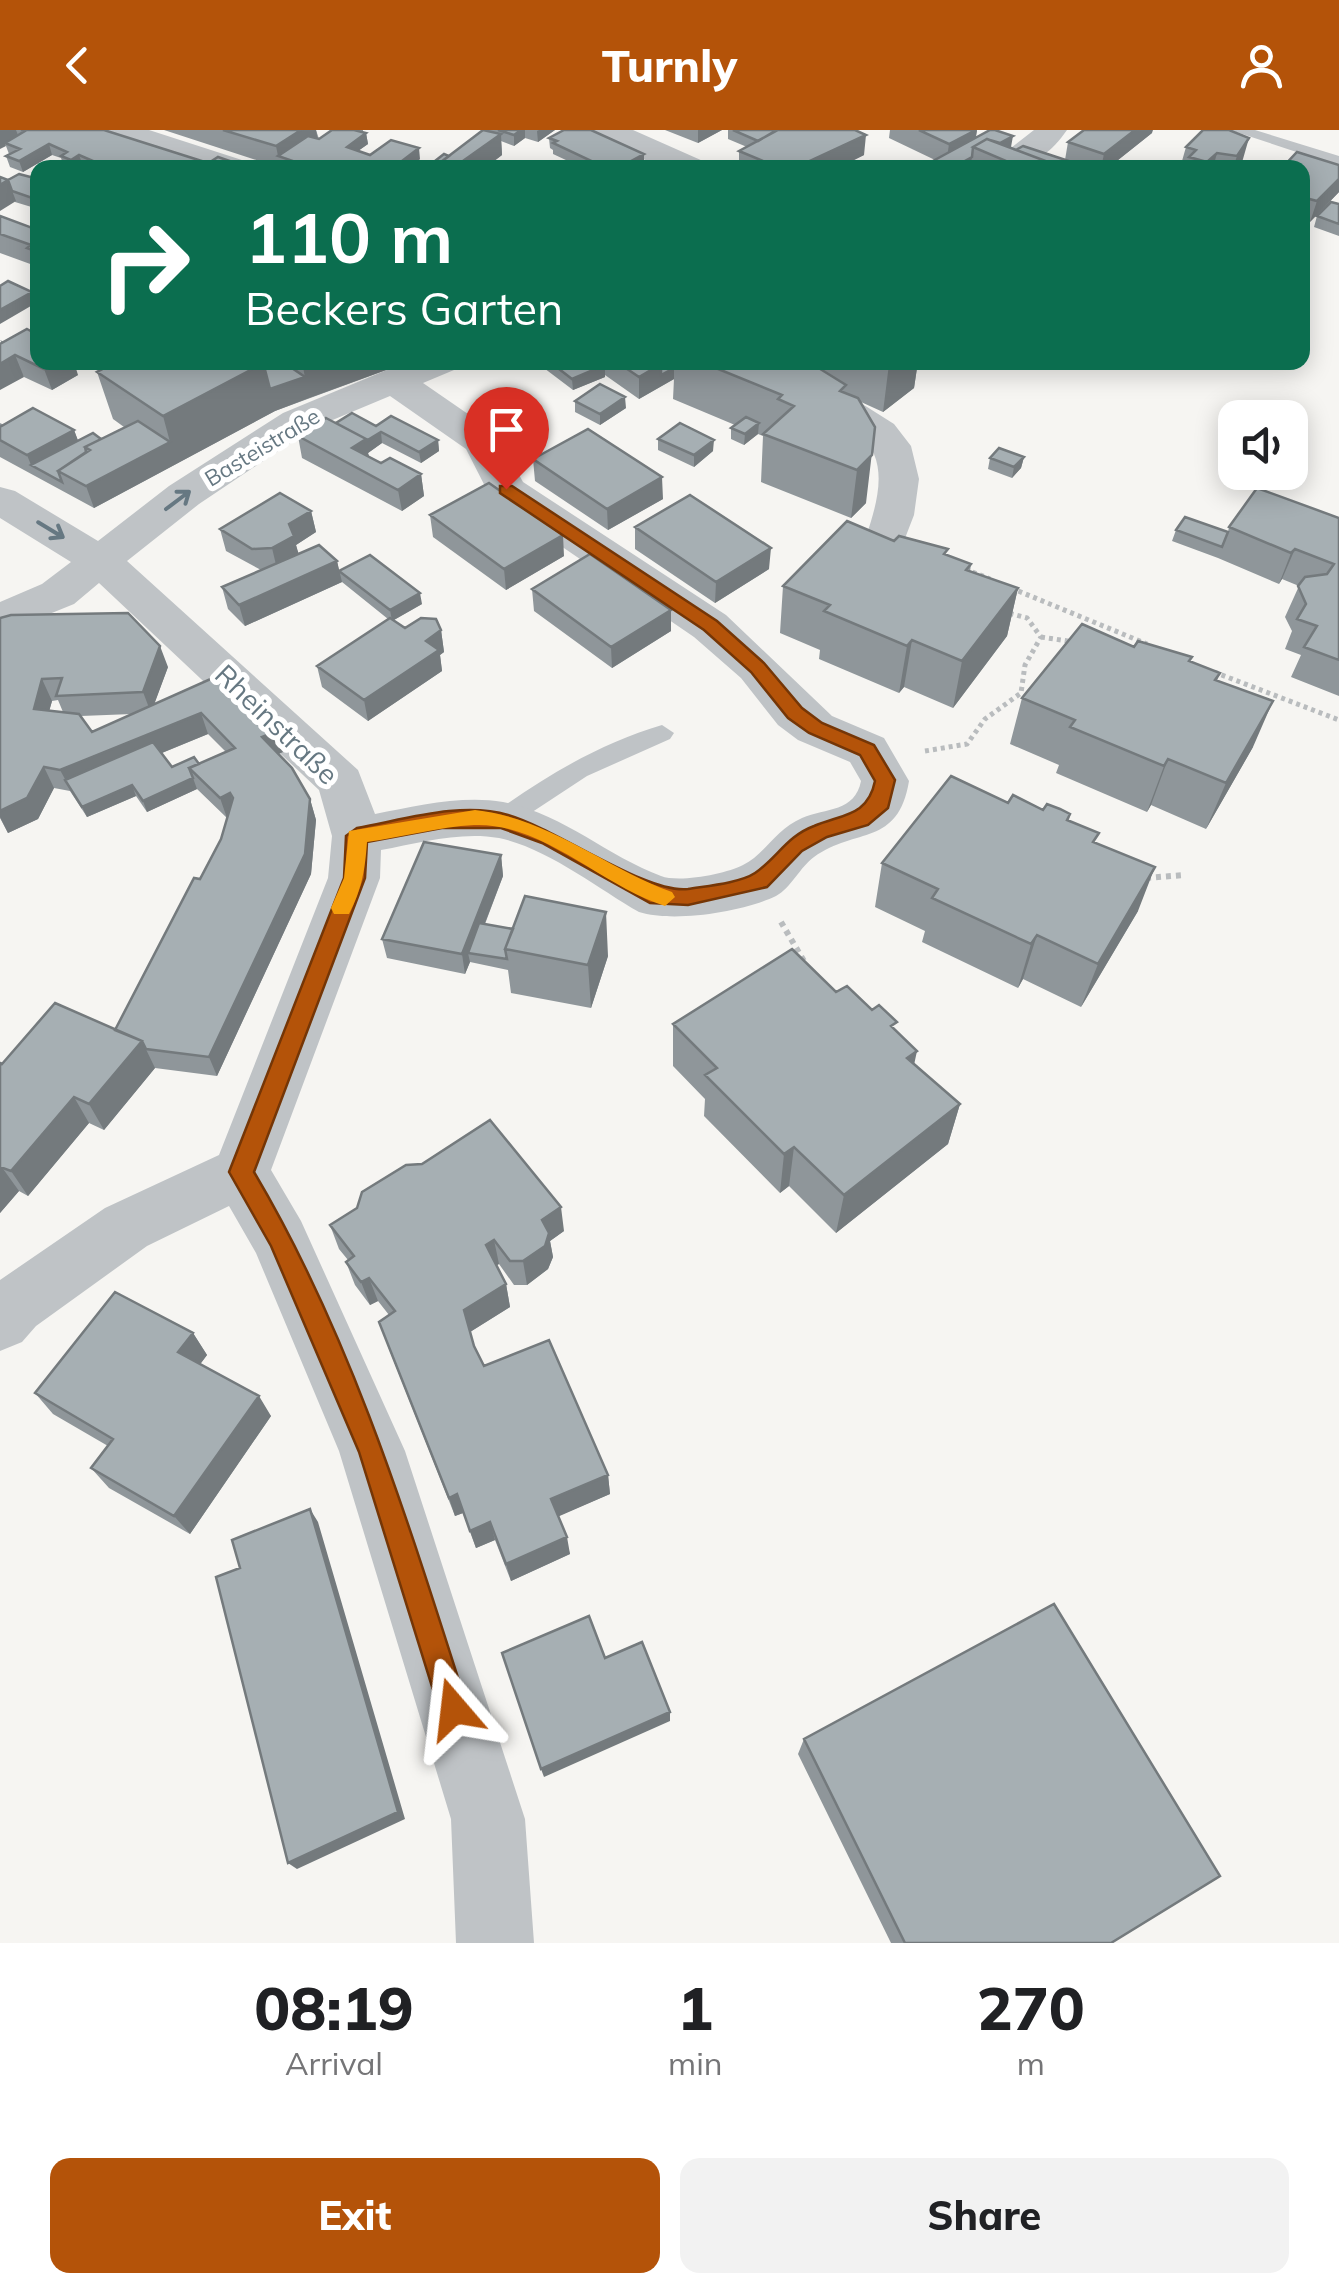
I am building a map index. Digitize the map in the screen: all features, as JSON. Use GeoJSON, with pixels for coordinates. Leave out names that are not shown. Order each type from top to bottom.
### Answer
{"type":"FeatureCollection","features":[{"type":"Feature","properties":{"kind":"street"},"geometry":{"type":"LineString","coordinates":[[116,130],[208,160]]}},
{"type":"Feature","properties":{"kind":"street"},"geometry":{"type":"LineString","coordinates":[[606,130],[673,160]]}},
{"type":"Feature","properties":{"kind":"street"},"geometry":{"type":"LineString","coordinates":[[1015,160],[1036,147],[1051,130]]}},
{"type":"Feature","properties":{"kind":"street","name":"Basteistraße"},"geometry":{"type":"LineString","coordinates":[[0,619],[58,594],[184,494],[297,421],[419,370]]}},
{"type":"Feature","properties":{"kind":"street"},"geometry":{"type":"LineString","coordinates":[[751,370],[873,426],[892,448],[899,505],[887,537]]}},
{"type":"Feature","properties":{"kind":"street"},"geometry":{"type":"LineString","coordinates":[[357,836],[442,820],[502,820],[550,838],[657,898],[688,897],[760,881],[794,845],[820,831],[861,820],[881,802],[885,780],[868,750],[816,728],[710,626],[506,489],[483,442],[392,380]]}},
{"type":"Feature","properties":{"kind":"street","name":"Rheinstraße"},"geometry":{"type":"LineString","coordinates":[[0,500],[101,561],[341,782],[357,836],[354,878],[241,1172]]}},
{"type":"Feature","properties":{"kind":"street"},"geometry":{"type":"LineString","coordinates":[[0,1322],[14,1306],[126,1227],[241,1172],[280,1240],[372,1451],[488,1819],[494,1943]]}},
{"type":"Feature","properties":{"kind":"lane"},"geometry":{"type":"LineString","coordinates":[[1238,130],[1339,161]]}},
{"type":"Feature","properties":{"kind":"lane"},"geometry":{"type":"LineString","coordinates":[[502,820],[532,797],[662,733]]}},
{"type":"Feature","properties":{"kind":"path"},"geometry":{"type":"LineString","coordinates":[[887,537],[1158,649]]}},
{"type":"Feature","properties":{"kind":"path"},"geometry":{"type":"LineString","coordinates":[[988,611],[1027,618],[1041,638]]}},
{"type":"Feature","properties":{"kind":"path"},"geometry":{"type":"LineString","coordinates":[[868,750],[892,742],[923,751],[967,744],[985,718],[1022,693],[1025,665],[1041,638]]}},
{"type":"Feature","properties":{"kind":"path"},"geometry":{"type":"LineString","coordinates":[[1041,638],[1065,638],[1084,647]]}},
{"type":"Feature","properties":{"kind":"path"},"geometry":{"type":"LineString","coordinates":[[1200,666],[1339,720]]}},
{"type":"Feature","properties":{"kind":"path"},"geometry":{"type":"LineString","coordinates":[[1137,877],[1184,874]]}},
{"type":"Feature","properties":{"kind":"path"},"geometry":{"type":"LineString","coordinates":[[760,881],[810,969]]}},
{"type":"Feature","properties":{"kind":"building"},"geometry":{"type":"Polygon","coordinates":[[[21,130],[104,130],[199,160],[91,160],[79,155],[71,160],[61,156],[67,152],[49,144],[19,161],[6,156],[20,149],[5,143],[25,131],[21,130]]]}},
{"type":"Feature","properties":{"kind":"building"},"geometry":{"type":"Polygon","coordinates":[[[223,130],[301,130],[276,146],[223,130]]]}},
{"type":"Feature","properties":{"kind":"building"},"geometry":{"type":"Polygon","coordinates":[[[332,130],[354,130],[366,133],[347,147],[370,155],[391,140],[419,148],[403,160],[290,160],[278,156],[308,136],[319,139],[332,130]]]}},
{"type":"Feature","properties":{"kind":"building"},"geometry":{"type":"Polygon","coordinates":[[[483,130],[501,134],[464,160],[444,160],[483,130]]]}},
{"type":"Feature","properties":{"kind":"building"},"geometry":{"type":"Polygon","coordinates":[[[564,130],[591,130],[644,154],[633,160],[589,160],[549,138],[564,130]]]}},
{"type":"Feature","properties":{"kind":"building"},"geometry":{"type":"Polygon","coordinates":[[[733,130],[773,130],[775,131],[758,141],[733,130]]]}},
{"type":"Feature","properties":{"kind":"building"},"geometry":{"type":"Polygon","coordinates":[[[778,130],[855,130],[866,135],[812,160],[761,160],[739,151],[778,130]]]}},
{"type":"Feature","properties":{"kind":"building"},"geometry":{"type":"Polygon","coordinates":[[[919,130],[976,130],[949,144],[919,130]]]}},
{"type":"Feature","properties":{"kind":"building"},"geometry":{"type":"Polygon","coordinates":[[[990,130],[1013,136],[1000,143],[987,139],[973,147],[972,157],[967,160],[935,160],[990,130]]]}},
{"type":"Feature","properties":{"kind":"building"},"geometry":{"type":"Polygon","coordinates":[[[1084,130],[1135,130],[1104,154],[1068,142],[1084,130]]]}},
{"type":"Feature","properties":{"kind":"building"},"geometry":{"type":"Polygon","coordinates":[[[1203,130],[1229,130],[1249,138],[1237,156],[1217,153],[1209,160],[1189,157],[1196,150],[1186,147],[1203,130]]]}},
{"type":"Feature","properties":{"kind":"building"},"geometry":{"type":"Polygon","coordinates":[[[987,139],[1043,160],[1004,160],[973,147],[987,139]]]}},
{"type":"Feature","properties":{"kind":"building"},"geometry":{"type":"Polygon","coordinates":[[[1023,146],[1066,160],[1043,160],[1016,150],[1023,146]]]}},
{"type":"Feature","properties":{"kind":"building"},"geometry":{"type":"Polygon","coordinates":[[[1297,152],[1339,165],[1339,179],[1317,201],[1310,199],[1310,160],[1290,160],[1297,152]]]}},
{"type":"Feature","properties":{"kind":"building"},"geometry":{"type":"Polygon","coordinates":[[[19,174],[30,177],[30,197],[12,191],[8,180],[19,174]]]}},
{"type":"Feature","properties":{"kind":"building"},"geometry":{"type":"Polygon","coordinates":[[[1331,202],[1339,204],[1339,224],[1317,216],[1331,202]]]}},
{"type":"Feature","properties":{"kind":"building"},"geometry":{"type":"Polygon","coordinates":[[[0,216],[30,227],[30,245],[0,234],[0,216]]]}},
{"type":"Feature","properties":{"kind":"building"},"geometry":{"type":"Polygon","coordinates":[[[8,281],[30,293],[0,310],[0,286],[8,281]]]}},
{"type":"Feature","properties":{"kind":"building"},"geometry":{"type":"Polygon","coordinates":[[[30,331],[30,362],[15,355],[0,364],[0,344],[30,331]]]}},
{"type":"Feature","properties":{"kind":"building"},"geometry":{"type":"Polygon","coordinates":[[[101,370],[251,370],[163,416],[97,372],[101,370]]]}},
{"type":"Feature","properties":{"kind":"building"},"geometry":{"type":"Polygon","coordinates":[[[265,370],[295,370],[305,377],[270,389],[265,370]]]}},
{"type":"Feature","properties":{"kind":"building"},"geometry":{"type":"Polygon","coordinates":[[[560,370],[593,370],[572,379],[560,370]]]}},
{"type":"Feature","properties":{"kind":"building"},"geometry":{"type":"Polygon","coordinates":[[[629,370],[651,370],[639,377],[629,370]]]}},
{"type":"Feature","properties":{"kind":"building"},"geometry":{"type":"Polygon","coordinates":[[[721,370],[822,370],[846,385],[840,391],[858,398],[875,427],[872,455],[857,470],[763,434],[794,406],[778,399],[782,395],[721,370]]]}},
{"type":"Feature","properties":{"kind":"building"},"geometry":{"type":"Polygon","coordinates":[[[600,384],[625,397],[600,414],[575,401],[600,384]]]}},
{"type":"Feature","properties":{"kind":"building"},"geometry":{"type":"Polygon","coordinates":[[[33,408],[74,430],[27,455],[0,440],[0,427],[33,408]]]}},
{"type":"Feature","properties":{"kind":"building"},"geometry":{"type":"Polygon","coordinates":[[[352,413],[376,426],[391,416],[438,440],[419,452],[381,432],[366,441],[336,423],[352,413]]]}},
{"type":"Feature","properties":{"kind":"building"},"geometry":{"type":"Polygon","coordinates":[[[746,417],[759,423],[745,434],[731,428],[746,417]]]}},
{"type":"Feature","properties":{"kind":"building"},"geometry":{"type":"Polygon","coordinates":[[[326,418],[366,439],[352,448],[381,463],[390,458],[421,474],[398,490],[298,436],[326,418]]]}},
{"type":"Feature","properties":{"kind":"building"},"geometry":{"type":"Polygon","coordinates":[[[138,421],[170,442],[86,486],[58,471],[90,450],[85,447],[138,421]]]}},
{"type":"Feature","properties":{"kind":"building"},"geometry":{"type":"Polygon","coordinates":[[[680,423],[714,440],[694,455],[658,439],[680,423]]]}},
{"type":"Feature","properties":{"kind":"building"},"geometry":{"type":"Polygon","coordinates":[[[588,429],[662,477],[607,509],[533,459],[588,429]]]}},
{"type":"Feature","properties":{"kind":"building"},"geometry":{"type":"Polygon","coordinates":[[[93,433],[101,439],[85,447],[86,452],[58,471],[62,482],[31,465],[93,433]]]}},
{"type":"Feature","properties":{"kind":"building"},"geometry":{"type":"Polygon","coordinates":[[[999,448],[1024,457],[1014,467],[990,458],[999,448]]]}},
{"type":"Feature","properties":{"kind":"building"},"geometry":{"type":"Polygon","coordinates":[[[489,483],[563,535],[504,569],[430,515],[489,483]]]}},
{"type":"Feature","properties":{"kind":"building"},"geometry":{"type":"Polygon","coordinates":[[[1256,490],[1339,518],[1339,660],[1304,647],[1317,626],[1297,619],[1306,604],[1298,586],[1305,577],[1327,574],[1334,564],[1295,549],[1291,553],[1229,527],[1256,490]]]}},
{"type":"Feature","properties":{"kind":"building"},"geometry":{"type":"Polygon","coordinates":[[[280,493],[311,511],[289,524],[294,536],[272,548],[252,549],[220,529],[280,493]]]}},
{"type":"Feature","properties":{"kind":"building"},"geometry":{"type":"Polygon","coordinates":[[[690,495],[771,548],[716,582],[635,527],[690,495]]]}},
{"type":"Feature","properties":{"kind":"building"},"geometry":{"type":"Polygon","coordinates":[[[1185,517],[1228,532],[1222,547],[1176,530],[1185,517]]]}},
{"type":"Feature","properties":{"kind":"building"},"geometry":{"type":"Polygon","coordinates":[[[847,521],[894,541],[899,536],[948,549],[944,554],[971,564],[966,570],[1018,588],[962,661],[912,640],[907,646],[824,611],[830,605],[783,586],[847,521]]]}},
{"type":"Feature","properties":{"kind":"building"},"geometry":{"type":"Polygon","coordinates":[[[319,545],[337,561],[239,605],[222,587],[319,545]]]}},
{"type":"Feature","properties":{"kind":"building"},"geometry":{"type":"Polygon","coordinates":[[[590,554],[671,610],[611,647],[532,589],[590,554]]]}},
{"type":"Feature","properties":{"kind":"building"},"geometry":{"type":"Polygon","coordinates":[[[370,555],[420,593],[390,610],[339,571],[370,555]]]}},
{"type":"Feature","properties":{"kind":"building"},"geometry":{"type":"Polygon","coordinates":[[[128,613],[160,646],[143,692],[56,696],[62,678],[42,679],[34,709],[79,714],[92,732],[215,677],[277,731],[262,737],[292,768],[310,799],[305,854],[209,1057],[146,1049],[142,1041],[115,1030],[194,878],[200,879],[221,839],[233,798],[230,793],[220,798],[189,768],[235,748],[201,713],[60,770],[44,767],[27,798],[0,811],[0,618],[128,613]]]}},
{"type":"Feature","properties":{"kind":"building"},"geometry":{"type":"Polygon","coordinates":[[[390,618],[405,628],[421,618],[436,619],[441,630],[426,641],[439,650],[364,700],[317,666],[390,618]]]}},
{"type":"Feature","properties":{"kind":"building"},"geometry":{"type":"Polygon","coordinates":[[[1082,624],[1134,647],[1138,641],[1192,657],[1189,661],[1220,673],[1215,680],[1273,701],[1226,783],[1168,759],[1164,766],[1070,727],[1075,720],[1022,698],[1082,624]]]}},
{"type":"Feature","properties":{"kind":"building"},"geometry":{"type":"Polygon","coordinates":[[[153,742],[172,767],[194,757],[199,764],[189,768],[193,778],[143,801],[132,785],[82,807],[65,780],[153,742]]]}},
{"type":"Feature","properties":{"kind":"building"},"geometry":{"type":"Polygon","coordinates":[[[951,776],[1008,803],[1013,795],[1043,810],[1047,804],[1060,809],[1070,814],[1067,820],[1099,833],[1093,842],[1155,867],[1098,964],[1037,935],[1031,944],[932,898],[938,889],[882,863],[951,776]]]}},
{"type":"Feature","properties":{"kind":"building"},"geometry":{"type":"Polygon","coordinates":[[[424,842],[501,855],[462,954],[382,939],[424,842]]]}},
{"type":"Feature","properties":{"kind":"building"},"geometry":{"type":"Polygon","coordinates":[[[525,896],[606,912],[588,965],[505,949],[525,896]]]}},
{"type":"Feature","properties":{"kind":"building"},"geometry":{"type":"Polygon","coordinates":[[[479,923],[513,929],[505,949],[507,959],[468,953],[479,923]]]}},
{"type":"Feature","properties":{"kind":"building"},"geometry":{"type":"Polygon","coordinates":[[[792,949],[836,992],[847,986],[872,1010],[879,1005],[897,1022],[891,1026],[917,1051],[907,1058],[960,1104],[844,1195],[794,1147],[784,1154],[705,1075],[717,1068],[673,1024],[792,949]]]}},
{"type":"Feature","properties":{"kind":"building"},"geometry":{"type":"Polygon","coordinates":[[[55,1003],[142,1041],[89,1104],[74,1097],[11,1171],[0,1167],[0,1063],[55,1003]]]}},
{"type":"Feature","properties":{"kind":"building"},"geometry":{"type":"Polygon","coordinates":[[[490,1120],[561,1207],[542,1220],[549,1233],[545,1246],[523,1261],[510,1261],[494,1240],[486,1245],[506,1284],[464,1310],[474,1346],[484,1366],[549,1340],[608,1475],[551,1499],[567,1537],[506,1564],[490,1522],[470,1531],[457,1494],[449,1498],[379,1322],[395,1311],[369,1278],[361,1282],[346,1262],[354,1256],[330,1225],[357,1208],[362,1192],[406,1165],[422,1164],[490,1120]]]}},
{"type":"Feature","properties":{"kind":"building"},"geometry":{"type":"Polygon","coordinates":[[[115,1292],[193,1333],[178,1352],[259,1396],[174,1516],[91,1468],[113,1439],[35,1393],[115,1292]]]}},
{"type":"Feature","properties":{"kind":"building"},"geometry":{"type":"Polygon","coordinates":[[[310,1509],[398,1812],[288,1863],[216,1577],[240,1568],[232,1540],[310,1509]]]}},
{"type":"Feature","properties":{"kind":"building"},"geometry":{"type":"Polygon","coordinates":[[[1054,1604],[1220,1876],[1111,1943],[905,1943],[804,1739],[1054,1604]]]}},
{"type":"Feature","properties":{"kind":"building"},"geometry":{"type":"Polygon","coordinates":[[[589,1616],[605,1658],[642,1642],[670,1712],[541,1769],[502,1653],[589,1616]]]}},
{"type":"Feature","properties":{"kind":"slow traffic"},"geometry":{"type":"LineString","coordinates":[[341,908],[354,878],[357,836],[401,826],[475,818],[502,820],[550,838],[631,885],[657,898],[665,897]]}},
{"type":"Feature","properties":{"kind":"route"},"geometry":{"type":"LineString","coordinates":[[454,1709],[372,1451],[280,1240],[241,1172],[354,878],[357,836],[442,820],[502,820],[550,838],[657,898],[688,897],[760,881],[794,845],[820,831],[861,820],[881,802],[885,780],[868,750],[816,728],[795,713],[758,667],[710,626],[646,578],[506,489]]}}]}
